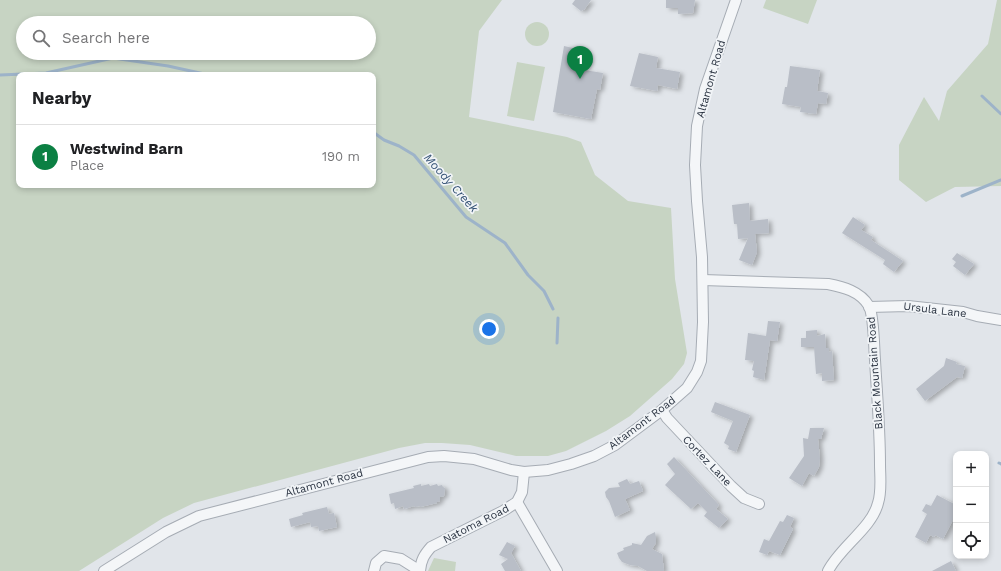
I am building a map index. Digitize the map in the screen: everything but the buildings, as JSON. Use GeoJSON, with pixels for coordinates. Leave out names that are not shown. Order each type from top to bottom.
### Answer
{"type":"FeatureCollection","features":[{"type":"Feature","properties":{"kind":"street","name":"Altamont Road"},"geometry":{"type":"LineString","coordinates":[[104,571],[166,532],[198,516],[421,458],[444,456],[474,459],[524,472],[548,470],[571,464],[594,456],[615,445],[662,410],[687,388],[697,372],[701,361],[703,322],[702,257],[696,202],[695,165],[697,126],[706,89],[736,0]]}},
{"type":"Feature","properties":{"kind":"street","name":"Black Mountain Road"},"geometry":{"type":"LineString","coordinates":[[703,280],[828,284],[846,288],[855,292],[869,307],[873,332],[878,404],[880,464],[878,504],[872,517],[834,561],[828,571]]}},
{"type":"Feature","properties":{"kind":"street","name":"Ursula Lane"},"geometry":{"type":"LineString","coordinates":[[869,307],[908,306],[963,312],[1001,320]]}},
{"type":"Feature","properties":{"kind":"street","name":"Cortez Lane"},"geometry":{"type":"LineString","coordinates":[[662,410],[667,418],[731,486],[744,498],[759,504]]}},
{"type":"Feature","properties":{"kind":"street","name":"Natoma Road"},"geometry":{"type":"LineString","coordinates":[[420,571],[421,562],[424,555],[431,547],[504,511],[517,502],[522,492],[524,472]]}},
{"type":"Feature","properties":{"kind":"street"},"geometry":{"type":"LineString","coordinates":[[517,502],[557,571]]}},
{"type":"Feature","properties":{"kind":"street"},"geometry":{"type":"LineString","coordinates":[[374,571],[376,563],[384,556],[401,559],[420,571]]}},
{"type":"Feature","properties":{"kind":"green space"},"geometry":{"type":"Polygon","coordinates":[[[0,0],[502,0],[479,31],[469,117],[567,137],[581,142],[595,175],[628,201],[671,208],[675,279],[687,353],[684,364],[672,379],[630,416],[606,431],[566,451],[548,456],[516,456],[470,445],[442,443],[425,443],[399,448],[194,503],[163,518],[79,571],[0,571],[0,0]]]}},
{"type":"Feature","properties":{"kind":"green space"},"geometry":{"type":"Polygon","coordinates":[[[766,0],[817,0],[808,24],[763,8],[766,0]]]}},
{"type":"Feature","properties":{"kind":"green space"},"geometry":{"type":"Polygon","coordinates":[[[997,0],[1001,0],[1001,186],[955,187],[926,202],[899,180],[899,145],[924,97],[939,121],[947,91],[988,44],[997,0]]]}},
{"type":"Feature","properties":{"kind":"green space"},"geometry":{"type":"Polygon","coordinates":[[[537,22],[545,26],[549,34],[545,42],[537,46],[529,42],[525,34],[529,26],[537,22]]]}},
{"type":"Feature","properties":{"kind":"green space"},"geometry":{"type":"Polygon","coordinates":[[[517,62],[545,67],[534,121],[507,116],[517,62]]]}},
{"type":"Feature","properties":{"kind":"green space"},"geometry":{"type":"Polygon","coordinates":[[[434,558],[456,562],[455,571],[428,571],[434,558]]]}},
{"type":"Feature","properties":{"kind":"waterway","name":"Moody Creek"},"geometry":{"type":"LineString","coordinates":[[50,72],[104,60]]}},
{"type":"Feature","properties":{"kind":"waterway","name":"Moody Creek"},"geometry":{"type":"LineString","coordinates":[[127,60],[195,72]]}},
{"type":"Feature","properties":{"kind":"waterway","name":"Moody Creek"},"geometry":{"type":"LineString","coordinates":[[0,75],[16,74]]}},
{"type":"Feature","properties":{"kind":"waterway"},"geometry":{"type":"LineString","coordinates":[[982,96],[1001,114]]}},
{"type":"Feature","properties":{"kind":"waterway","name":"Moody Creek"},"geometry":{"type":"LineString","coordinates":[[376,134],[384,140],[399,146],[414,155],[466,217],[505,243],[528,275],[544,291],[553,309]]}},
{"type":"Feature","properties":{"kind":"waterway"},"geometry":{"type":"LineString","coordinates":[[962,196],[1001,180]]}},
{"type":"Feature","properties":{"kind":"waterway","name":"Moody Creek"},"geometry":{"type":"LineString","coordinates":[[557,343],[558,318]]}},
{"type":"Feature","properties":{"kind":"place","name":"Westwind Barn"},"geometry":{"type":"Point","coordinates":[580,79]}}]}
